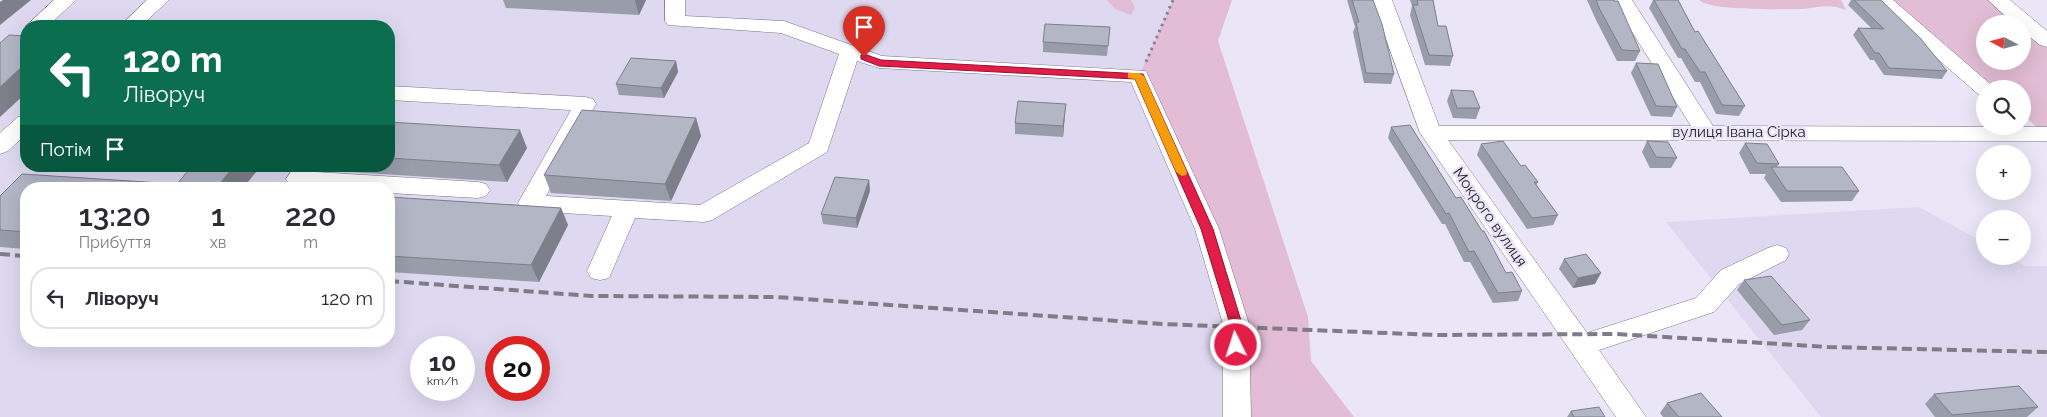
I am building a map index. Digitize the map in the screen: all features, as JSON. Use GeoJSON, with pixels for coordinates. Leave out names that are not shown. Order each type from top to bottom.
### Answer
{"type":"FeatureCollection","features":[{"type":"Feature","properties":{"kind":"street"},"geometry":{"type":"LineString","coordinates":[[43,20],[66,0]]}},
{"type":"Feature","properties":{"kind":"street"},"geometry":{"type":"LineString","coordinates":[[137,20],[159,0]]}},
{"type":"Feature","properties":{"kind":"street"},"geometry":{"type":"LineString","coordinates":[[675,0],[675,21],[784,27],[879,62],[1139,76],[1207,229],[1236,324],[1237,417]]}},
{"type":"Feature","properties":{"kind":"street","name":"Мокрого вулиця"},"geometry":{"type":"LineString","coordinates":[[1382,0],[1431,133],[1632,417]]}},
{"type":"Feature","properties":{"kind":"street"},"geometry":{"type":"LineString","coordinates":[[1622,0],[1706,132]]}},
{"type":"Feature","properties":{"kind":"street"},"geometry":{"type":"LineString","coordinates":[[1998,0],[2047,41]]}},
{"type":"Feature","properties":{"kind":"street"},"geometry":{"type":"LineString","coordinates":[[1884,2],[1976,80]]}},
{"type":"Feature","properties":{"kind":"street"},"geometry":{"type":"LineString","coordinates":[[395,93],[585,104],[530,203],[704,214],[819,147],[850,52]]}},
{"type":"Feature","properties":{"kind":"street"},"geometry":{"type":"LineString","coordinates":[[0,146],[20,128]]}},
{"type":"Feature","properties":{"kind":"street","name":"вулиця Івана Сірка"},"geometry":{"type":"LineString","coordinates":[[1431,133],[2036,129]]}},
{"type":"Feature","properties":{"kind":"street"},"geometry":{"type":"LineString","coordinates":[[303,172],[298,179],[347,182]]}},
{"type":"Feature","properties":{"kind":"street"},"geometry":{"type":"LineString","coordinates":[[395,185],[478,190]]}},
{"type":"Feature","properties":{"kind":"street"},"geometry":{"type":"LineString","coordinates":[[600,271],[627,209]]}},
{"type":"Feature","properties":{"kind":"street"},"geometry":{"type":"LineString","coordinates":[[1581,345],[1705,305],[1730,277],[1778,254]]}},
{"type":"Feature","properties":{"kind":"path"},"geometry":{"type":"LineString","coordinates":[[1139,76],[1172,0]]}},
{"type":"Feature","properties":{"kind":"shaded area"},"geometry":{"type":"Polygon","coordinates":[[[0,0],[1173,0],[1164,23],[1236,324],[1237,417],[0,417],[0,0]]]}},
{"type":"Feature","properties":{"kind":"shaded area"},"geometry":{"type":"Polygon","coordinates":[[[1107,0],[1131,0],[1135,8],[1131,15],[1115,9],[1107,0]]]}},
{"type":"Feature","properties":{"kind":"shaded area"},"geometry":{"type":"Polygon","coordinates":[[[1173,0],[1232,0],[1218,41],[1308,317],[1311,361],[1354,417],[1237,417],[1236,324],[1139,76],[1173,0]]]}},
{"type":"Feature","properties":{"kind":"shaded area"},"geometry":{"type":"Polygon","coordinates":[[[1699,0],[1841,0],[1846,10],[1833,6],[1796,9],[1730,8],[1706,4],[1699,0]]]}},
{"type":"Feature","properties":{"kind":"shaded area"},"geometry":{"type":"Polygon","coordinates":[[[1889,0],[1994,0],[2012,15],[1976,15],[1976,70],[2031,70],[2031,31],[2047,44],[2047,129],[2040,130],[2031,122],[2031,80],[1982,80],[1889,0]]]}},
{"type":"Feature","properties":{"kind":"shaded area"},"geometry":{"type":"Polygon","coordinates":[[[1919,207],[1976,238],[1976,265],[2047,266],[2047,417],[1821,417],[1666,222],[1919,207]]]}},
{"type":"Feature","properties":{"kind":"building"},"geometry":{"type":"Polygon","coordinates":[[[1352,0],[1373,0],[1382,24],[1394,74],[1366,73],[1356,22],[1359,22],[1352,0]]]}},
{"type":"Feature","properties":{"kind":"building"},"geometry":{"type":"Polygon","coordinates":[[[1417,0],[1433,0],[1438,26],[1446,26],[1453,56],[1429,55],[1413,5],[1418,5],[1417,0]]]}},
{"type":"Feature","properties":{"kind":"building"},"geometry":{"type":"Polygon","coordinates":[[[1596,0],[1618,1],[1640,51],[1622,50],[1596,0]]]}},
{"type":"Feature","properties":{"kind":"building"},"geometry":{"type":"Polygon","coordinates":[[[1654,0],[1678,0],[1695,32],[1698,31],[1745,106],[1722,105],[1705,72],[1700,72],[1685,49],[1682,49],[1654,0]]]}},
{"type":"Feature","properties":{"kind":"building"},"geometry":{"type":"Polygon","coordinates":[[[1854,0],[1881,0],[1921,39],[1947,71],[1889,68],[1879,53],[1875,53],[1858,28],[1884,29],[1854,0]]]}},
{"type":"Feature","properties":{"kind":"building"},"geometry":{"type":"Polygon","coordinates":[[[1045,24],[1110,27],[1108,46],[1043,42],[1045,24]]]}},
{"type":"Feature","properties":{"kind":"building"},"geometry":{"type":"Polygon","coordinates":[[[9,35],[20,36],[20,69],[0,87],[0,43],[9,35]]]}},
{"type":"Feature","properties":{"kind":"building"},"geometry":{"type":"Polygon","coordinates":[[[631,58],[676,61],[661,88],[616,84],[631,58]]]}},
{"type":"Feature","properties":{"kind":"building"},"geometry":{"type":"Polygon","coordinates":[[[1636,63],[1658,64],[1677,107],[1656,106],[1636,63]]]}},
{"type":"Feature","properties":{"kind":"building"},"geometry":{"type":"Polygon","coordinates":[[[1451,90],[1473,91],[1480,108],[1457,108],[1451,90]]]}},
{"type":"Feature","properties":{"kind":"building"},"geometry":{"type":"Polygon","coordinates":[[[1018,101],[1066,104],[1063,126],[1015,123],[1018,101]]]}},
{"type":"Feature","properties":{"kind":"building"},"geometry":{"type":"Polygon","coordinates":[[[582,110],[696,118],[665,184],[544,175],[582,110]]]}},
{"type":"Feature","properties":{"kind":"building"},"geometry":{"type":"Polygon","coordinates":[[[395,122],[520,130],[499,165],[395,158],[395,122]]]}},
{"type":"Feature","properties":{"kind":"building"},"geometry":{"type":"Polygon","coordinates":[[[1410,125],[1456,198],[1461,197],[1482,231],[1484,231],[1506,273],[1512,272],[1522,291],[1498,293],[1474,251],[1469,252],[1449,213],[1446,214],[1391,127],[1410,125]]]}},
{"type":"Feature","properties":{"kind":"building"},"geometry":{"type":"Polygon","coordinates":[[[1503,141],[1521,166],[1525,165],[1538,182],[1534,182],[1558,215],[1532,218],[1481,144],[1503,141]]]}},
{"type":"Feature","properties":{"kind":"building"},"geometry":{"type":"Polygon","coordinates":[[[1647,141],[1668,142],[1677,158],[1656,157],[1647,141]]]}},
{"type":"Feature","properties":{"kind":"building"},"geometry":{"type":"Polygon","coordinates":[[[1745,143],[1767,144],[1779,164],[1757,163],[1745,143]]]}},
{"type":"Feature","properties":{"kind":"building"},"geometry":{"type":"Polygon","coordinates":[[[1771,167],[1842,167],[1859,191],[1787,191],[1771,167]]]}},
{"type":"Feature","properties":{"kind":"building"},"geometry":{"type":"Polygon","coordinates":[[[187,172],[229,172],[221,182],[179,182],[187,172]]]}},
{"type":"Feature","properties":{"kind":"building"},"geometry":{"type":"Polygon","coordinates":[[[22,174],[146,182],[20,182],[20,232],[0,230],[0,196],[22,174]]]}},
{"type":"Feature","properties":{"kind":"building"},"geometry":{"type":"Polygon","coordinates":[[[835,177],[869,180],[856,218],[821,214],[835,177]]]}},
{"type":"Feature","properties":{"kind":"building"},"geometry":{"type":"Polygon","coordinates":[[[395,197],[561,208],[531,265],[395,256],[395,197]]]}},
{"type":"Feature","properties":{"kind":"building"},"geometry":{"type":"Polygon","coordinates":[[[1586,254],[1601,273],[1578,278],[1564,259],[1586,254]]]}},
{"type":"Feature","properties":{"kind":"building"},"geometry":{"type":"Polygon","coordinates":[[[1771,276],[1810,320],[1782,325],[1744,280],[1771,276]]]}},
{"type":"Feature","properties":{"kind":"building"},"geometry":{"type":"Polygon","coordinates":[[[2019,386],[2038,407],[1952,415],[1934,394],[2019,386]]]}},
{"type":"Feature","properties":{"kind":"building"},"geometry":{"type":"Polygon","coordinates":[[[1701,393],[1722,417],[1679,417],[1667,403],[1701,393]]]}},
{"type":"Feature","properties":{"kind":"building"},"geometry":{"type":"Polygon","coordinates":[[[1599,407],[1605,417],[1574,417],[1571,411],[1599,407]]]}},
{"type":"Feature","properties":{"kind":"railway"},"geometry":{"type":"LineString","coordinates":[[0,254],[20,256]]}},
{"type":"Feature","properties":{"kind":"railway"},"geometry":{"type":"LineString","coordinates":[[395,281],[592,296],[776,297],[1162,324],[1436,335],[1616,334],[1828,347],[2047,352]]}},
{"type":"Feature","properties":{"kind":"slow traffic"},"geometry":{"type":"LineString","coordinates":[[1132,76],[1139,76],[1182,172]]}},
{"type":"Feature","properties":{"kind":"route"},"geometry":{"type":"LineString","coordinates":[[864,57],[879,62],[1139,76],[1207,229],[1236,324],[1236,345]]}}]}
